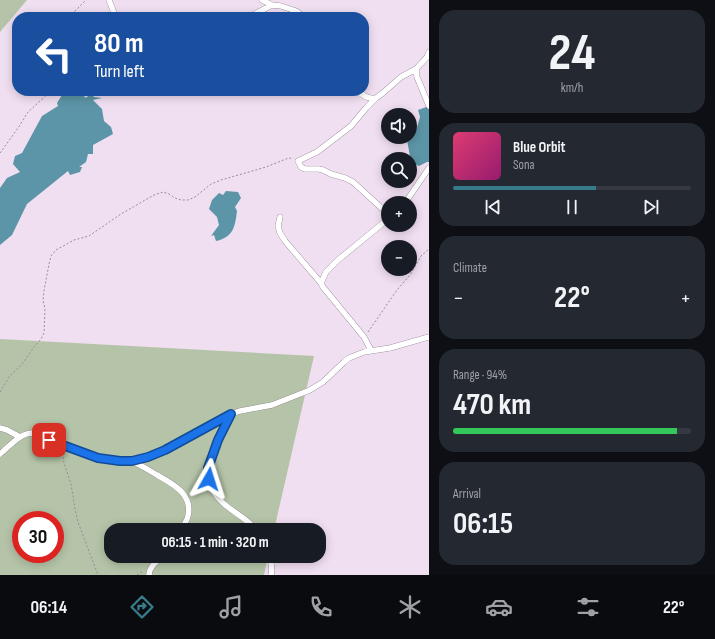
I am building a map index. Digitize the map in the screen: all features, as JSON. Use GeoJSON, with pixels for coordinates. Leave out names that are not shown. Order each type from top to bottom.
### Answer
{"type":"FeatureCollection","features":[{"type":"Feature","properties":{"kind":"street"},"geometry":{"type":"LineString","coordinates":[[109,0],[114,12]]}},
{"type":"Feature","properties":{"kind":"street"},"geometry":{"type":"LineString","coordinates":[[262,0],[272,5],[297,12]]}},
{"type":"Feature","properties":{"kind":"street"},"geometry":{"type":"LineString","coordinates":[[259,12],[272,5]]}},
{"type":"Feature","properties":{"kind":"street"},"geometry":{"type":"LineString","coordinates":[[381,208],[353,182],[319,169],[305,169],[301,167],[298,161],[317,152],[351,126],[376,98],[401,77],[416,69],[427,57],[429,52]]}},
{"type":"Feature","properties":{"kind":"street"},"geometry":{"type":"LineString","coordinates":[[416,69],[417,77],[429,106]]}},
{"type":"Feature","properties":{"kind":"street"},"geometry":{"type":"LineString","coordinates":[[364,96],[376,98]]}},
{"type":"Feature","properties":{"kind":"street"},"geometry":{"type":"LineString","coordinates":[[410,196],[429,168]]}},
{"type":"Feature","properties":{"kind":"street"},"geometry":{"type":"LineString","coordinates":[[280,217],[278,226],[285,241],[364,337],[371,350]]}},
{"type":"Feature","properties":{"kind":"street"},"geometry":{"type":"LineString","coordinates":[[321,283],[326,272],[338,260],[381,225]]}},
{"type":"Feature","properties":{"kind":"street"},"geometry":{"type":"LineString","coordinates":[[0,454],[20,437],[33,433],[98,458],[132,461],[148,457],[165,450],[231,414],[240,411],[272,406],[310,390],[323,382],[349,358],[371,350],[390,348],[429,337]]}},
{"type":"Feature","properties":{"kind":"street"},"geometry":{"type":"LineString","coordinates":[[231,414],[218,440],[208,468],[209,479],[214,494],[249,523]]}},
{"type":"Feature","properties":{"kind":"street"},"geometry":{"type":"LineString","coordinates":[[0,428],[20,437]]}},
{"type":"Feature","properties":{"kind":"street"},"geometry":{"type":"LineString","coordinates":[[132,461],[179,488],[184,494],[189,508],[188,517],[185,523]]}},
{"type":"Feature","properties":{"kind":"street"},"geometry":{"type":"LineString","coordinates":[[149,575],[150,570],[155,563]]}},
{"type":"Feature","properties":{"kind":"street"},"geometry":{"type":"LineString","coordinates":[[271,575],[272,563]]}},
{"type":"Feature","properties":{"kind":"path"},"geometry":{"type":"LineString","coordinates":[[74,12],[86,0]]}},
{"type":"Feature","properties":{"kind":"path"},"geometry":{"type":"LineString","coordinates":[[0,153],[28,112],[46,96]]}},
{"type":"Feature","properties":{"kind":"path"},"geometry":{"type":"LineString","coordinates":[[0,392],[9,377],[23,363],[44,333],[44,291],[51,256],[56,250],[74,240],[95,233],[110,221],[146,198],[163,192],[181,200],[188,200],[195,197],[211,184],[221,180],[238,176],[290,158],[298,161]]}},
{"type":"Feature","properties":{"kind":"path"},"geometry":{"type":"LineString","coordinates":[[364,337],[397,290],[410,275],[421,256],[429,249]]}},
{"type":"Feature","properties":{"kind":"path"},"geometry":{"type":"LineString","coordinates":[[66,446],[63,456],[72,484],[75,509],[81,531],[98,575]]}},
{"type":"Feature","properties":{"kind":"green space"},"geometry":{"type":"Polygon","coordinates":[[[0,0],[27,0],[17,12],[12,12],[12,18],[0,32],[0,0]]]}},
{"type":"Feature","properties":{"kind":"green space"},"geometry":{"type":"Polygon","coordinates":[[[0,339],[314,356],[276,523],[104,523],[104,563],[267,563],[264,575],[0,575],[0,339]]]}},
{"type":"Feature","properties":{"kind":"water"},"geometry":{"type":"Polygon","coordinates":[[[61,96],[84,96],[85,98],[93,96],[102,98],[93,100],[102,109],[104,121],[111,127],[113,134],[93,145],[93,154],[88,154],[86,162],[79,167],[82,167],[80,172],[70,175],[68,171],[27,204],[12,235],[0,245],[0,188],[7,178],[20,172],[13,164],[15,156],[22,153],[42,116],[58,106],[57,103],[61,96]]]}},
{"type":"Feature","properties":{"kind":"water"},"geometry":{"type":"Polygon","coordinates":[[[429,106],[429,162],[419,166],[417,165],[417,152],[409,152],[408,144],[417,144],[417,128],[420,117],[418,110],[429,106]]]}},
{"type":"Feature","properties":{"kind":"water"},"geometry":{"type":"Polygon","coordinates":[[[226,191],[238,192],[241,198],[235,207],[237,211],[234,226],[230,234],[227,237],[216,241],[214,235],[211,236],[219,225],[217,217],[209,209],[212,200],[219,193],[223,195],[226,191]]]}},
{"type":"Feature","properties":{"kind":"route"},"geometry":{"type":"LineString","coordinates":[[49,440],[98,458],[132,461],[148,457],[165,450],[231,414],[218,440],[208,468],[209,479]]}}]}
